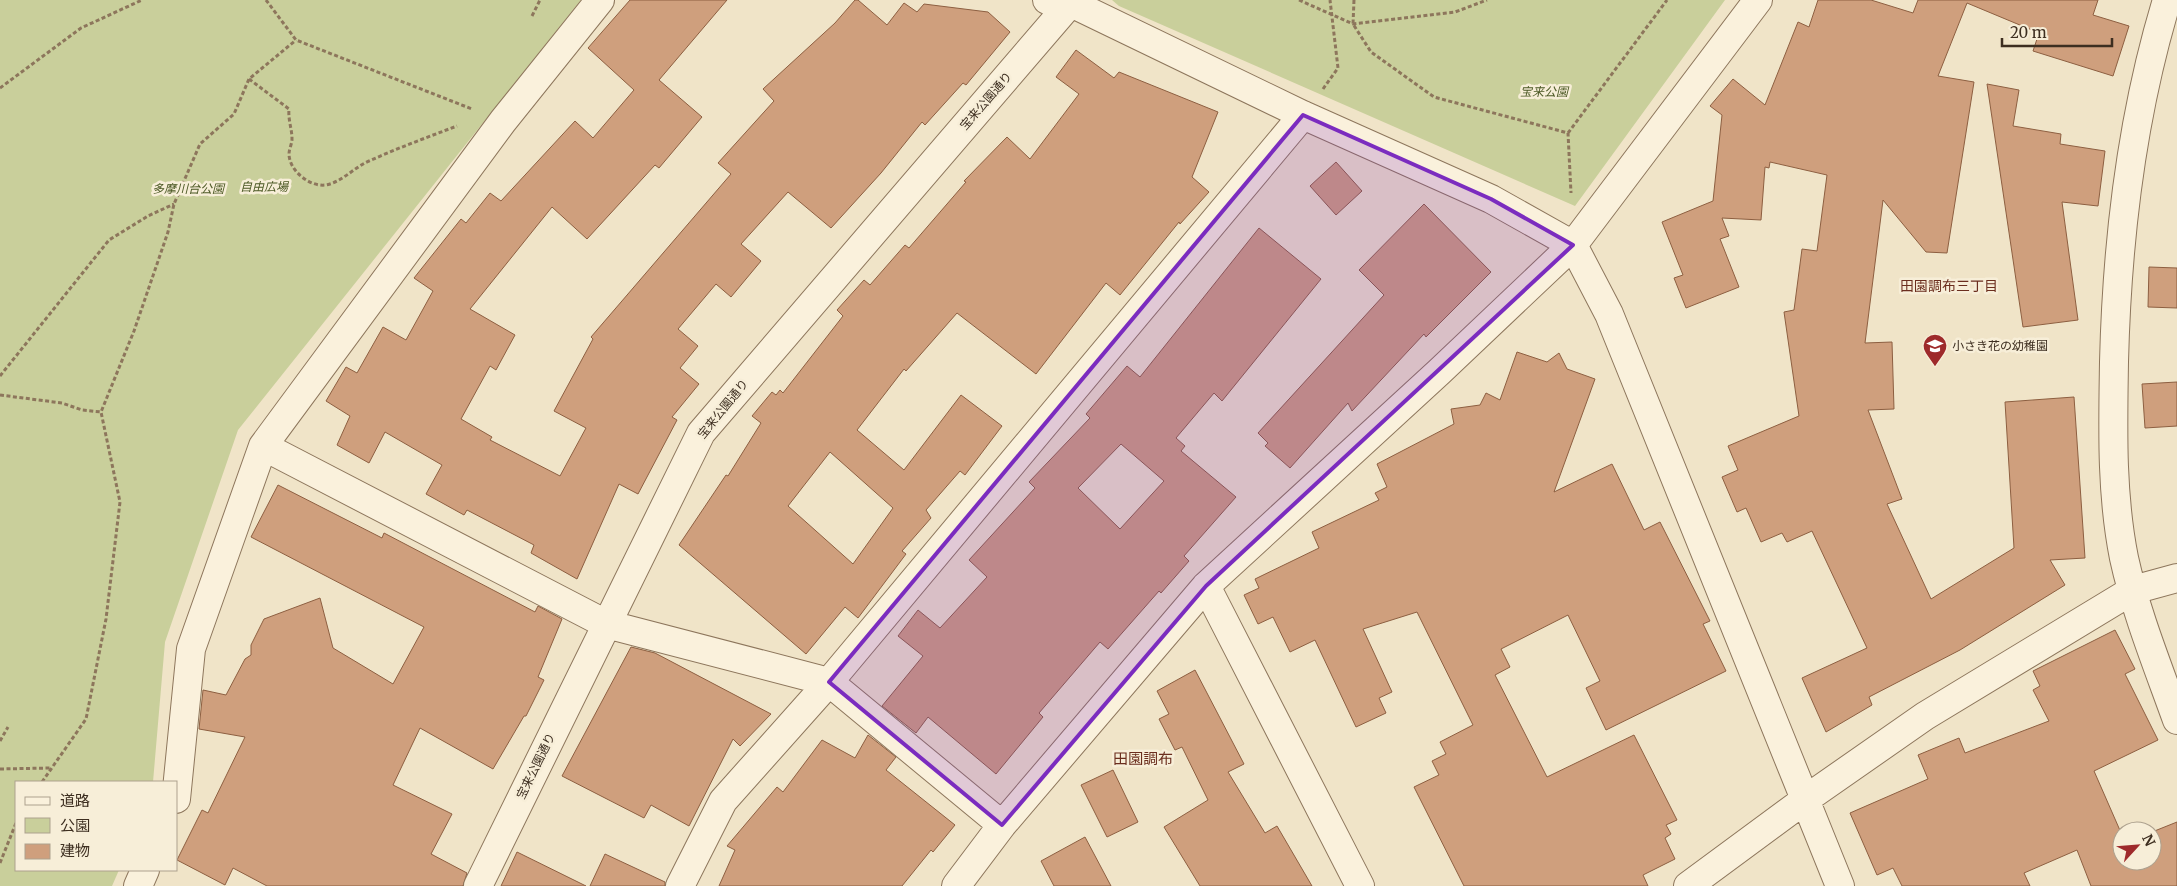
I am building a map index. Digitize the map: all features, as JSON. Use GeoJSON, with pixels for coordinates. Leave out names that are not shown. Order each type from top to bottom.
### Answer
{"type":"FeatureCollection","features":[{"type":"Feature","properties":{"kind":"street"},"geometry":{"type":"LineString","coordinates":[[178,781],[191,649],[263,446],[494,118],[600,0]]}},
{"type":"Feature","properties":{"kind":"street"},"geometry":{"type":"LineString","coordinates":[[956,886],[1002,824],[1206,586],[1439,372],[1573,245],[1758,0]]}},
{"type":"Feature","properties":{"kind":"street"},"geometry":{"type":"LineString","coordinates":[[2167,0],[2141,98],[2120,240],[2112,420],[2120,533],[2133,590],[2177,720]]}},
{"type":"Feature","properties":{"kind":"street"},"geometry":{"type":"LineString","coordinates":[[1063,1],[1303,115],[1491,199],[1573,245],[1608,314],[1840,886]]}},
{"type":"Feature","properties":{"kind":"street","name":"宝来公園通り"},"geometry":{"type":"LineString","coordinates":[[478,886],[701,432],[1063,1]]}},
{"type":"Feature","properties":{"kind":"street"},"geometry":{"type":"LineString","coordinates":[[680,886],[723,801],[829,682],[1303,115]]}},
{"type":"Feature","properties":{"kind":"street"},"geometry":{"type":"LineString","coordinates":[[263,446],[606,624],[829,682],[1002,824]]}},
{"type":"Feature","properties":{"kind":"street"},"geometry":{"type":"LineString","coordinates":[[1688,886],[1806,799],[1925,716],[2133,590],[2177,578]]}},
{"type":"Feature","properties":{"kind":"street"},"geometry":{"type":"LineString","coordinates":[[1206,586],[1360,886]]}},
{"type":"Feature","properties":{"kind":"street"},"geometry":{"type":"LineString","coordinates":[[138,886],[145,871]]}},
{"type":"Feature","properties":{"kind":"path"},"geometry":{"type":"LineString","coordinates":[[0,88],[81,28],[142,0]]}},
{"type":"Feature","properties":{"kind":"path"},"geometry":{"type":"LineString","coordinates":[[266,0],[296,40],[494,118]]}},
{"type":"Feature","properties":{"kind":"path"},"geometry":{"type":"LineString","coordinates":[[532,16],[540,0]]}},
{"type":"Feature","properties":{"kind":"path"},"geometry":{"type":"LineString","coordinates":[[1299,0],[1353,24],[1455,12],[1487,0]]}},
{"type":"Feature","properties":{"kind":"path"},"geometry":{"type":"LineString","coordinates":[[1303,115],[1338,68],[1330,0]]}},
{"type":"Feature","properties":{"kind":"path"},"geometry":{"type":"LineString","coordinates":[[1354,0],[1353,24],[1371,52],[1434,97],[1568,133]]}},
{"type":"Feature","properties":{"kind":"path"},"geometry":{"type":"LineString","coordinates":[[1573,245],[1568,133],[1667,0]]}},
{"type":"Feature","properties":{"kind":"path"},"geometry":{"type":"LineString","coordinates":[[43,781],[86,719],[106,619],[120,502],[100,412],[134,331],[168,232],[174,204],[200,144],[234,114],[249,78],[296,40]]}},
{"type":"Feature","properties":{"kind":"path"},"geometry":{"type":"LineString","coordinates":[[249,78],[289,109],[288,122],[292,138],[289,154],[293,168],[304,179],[318,184],[328,185],[353,173],[366,162],[494,118]]}},
{"type":"Feature","properties":{"kind":"path"},"geometry":{"type":"LineString","coordinates":[[0,376],[109,240],[148,216],[174,204]]}},
{"type":"Feature","properties":{"kind":"path"},"geometry":{"type":"LineString","coordinates":[[0,395],[62,403],[82,410],[100,412]]}},
{"type":"Feature","properties":{"kind":"path"},"geometry":{"type":"LineString","coordinates":[[0,741],[8,726]]}},
{"type":"Feature","properties":{"kind":"path"},"geometry":{"type":"LineString","coordinates":[[0,769],[52,768]]}},
{"type":"Feature","properties":{"kind":"path"},"geometry":{"type":"LineString","coordinates":[[0,863],[15,826]]}},
{"type":"Feature","properties":{"kind":"highlighted area"},"geometry":{"type":"Polygon","coordinates":[[[1303,115],[1491,199],[1573,245],[1206,586],[1002,825],[829,682],[1303,115]]]}},
{"type":"Feature","properties":{"kind":"green space","name":"多摩川台公園"},"geometry":{"type":"Polygon","coordinates":[[[0,0],[581,0],[238,430],[165,642],[153,781],[15,781],[15,871],[119,871],[112,886],[0,886],[0,0]]]}},
{"type":"Feature","properties":{"kind":"green space","name":"宝来公園"},"geometry":{"type":"Polygon","coordinates":[[[1112,0],[1725,0],[1575,206],[1119,6],[1112,0]]]}},
{"type":"Feature","properties":{"kind":"building"},"geometry":{"type":"Polygon","coordinates":[[[630,0],[727,0],[659,80],[702,117],[659,168],[655,165],[587,239],[552,207],[470,309],[515,335],[496,370],[490,366],[461,419],[492,437],[490,440],[560,476],[586,428],[554,411],[593,339],[591,337],[731,174],[718,163],[774,101],[763,89],[835,23],[855,0],[858,0],[887,25],[904,3],[917,12],[924,4],[988,12],[1010,32],[966,85],[963,83],[925,125],[922,122],[881,173],[831,228],[788,192],[741,244],[761,261],[731,297],[716,284],[678,329],[698,346],[680,368],[699,384],[672,417],[677,420],[638,494],[619,484],[577,579],[531,553],[534,545],[467,510],[464,515],[426,494],[442,465],[385,432],[369,463],[337,445],[350,416],[326,401],[346,367],[357,373],[383,327],[406,340],[433,291],[414,278],[461,219],[466,223],[490,193],[501,201],[575,121],[593,138],[634,90],[588,48],[630,0]]]}},
{"type":"Feature","properties":{"kind":"building"},"geometry":{"type":"Polygon","coordinates":[[[1818,0],[1871,0],[1913,13],[1918,0],[2098,0],[2093,15],[2129,26],[2113,76],[2033,51],[2039,33],[1967,3],[1938,76],[1974,82],[1947,253],[1926,252],[1883,200],[1865,343],[1892,342],[1894,409],[1868,410],[1902,499],[1887,504],[1931,599],[2014,548],[2005,402],[2074,397],[2085,558],[2050,560],[2065,585],[1960,650],[1869,697],[1872,705],[1826,732],[1802,678],[1867,648],[1812,531],[1787,542],[1782,533],[1761,542],[1746,508],[1737,512],[1722,477],[1738,470],[1728,446],[1799,416],[1784,312],[1794,310],[1802,249],[1817,251],[1827,175],[1770,162],[1769,168],[1765,167],[1761,220],[1722,218],[1729,236],[1720,239],[1739,287],[1686,308],[1674,278],[1683,275],[1662,222],[1713,201],[1722,115],[1710,106],[1733,79],[1765,105],[1798,22],[1809,27],[1818,0]]]}},
{"type":"Feature","properties":{"kind":"building"},"geometry":{"type":"Polygon","coordinates":[[[1076,50],[1114,78],[1119,72],[1218,112],[1192,177],[1209,192],[1180,224],[1179,222],[1120,295],[1106,283],[1036,374],[957,313],[906,371],[904,369],[857,430],[904,470],[961,395],[1002,426],[965,475],[960,471],[926,510],[931,518],[902,551],[906,554],[858,618],[845,607],[806,654],[679,545],[726,475],[728,476],[761,423],[752,416],[772,392],[776,395],[780,390],[783,393],[843,316],[837,310],[864,280],[870,285],[905,245],[909,248],[966,182],[964,181],[1007,137],[1030,159],[1079,94],[1056,77],[1076,50]],[[830,452],[788,506],[853,564],[893,508],[830,452]]]}},
{"type":"Feature","properties":{"kind":"building"},"geometry":{"type":"Polygon","coordinates":[[[1987,84],[2019,90],[2013,126],[2061,134],[2060,144],[2105,151],[2098,206],[2062,202],[2078,320],[2023,327],[1987,84]]]}},
{"type":"Feature","properties":{"kind":"building"},"geometry":{"type":"Polygon","coordinates":[[[1336,162],[1362,191],[1336,215],[1310,186],[1336,162]]]}},
{"type":"Feature","properties":{"kind":"building"},"geometry":{"type":"Polygon","coordinates":[[[1424,204],[1491,272],[1426,337],[1424,334],[1352,411],[1348,403],[1290,468],[1265,446],[1268,443],[1258,433],[1384,295],[1359,270],[1424,204]]]}},
{"type":"Feature","properties":{"kind":"building"},"geometry":{"type":"Polygon","coordinates":[[[1259,228],[1321,279],[1222,401],[1214,393],[1176,438],[1185,446],[1181,451],[1236,497],[1184,556],[1189,561],[1161,593],[1159,591],[1108,649],[1100,642],[1039,713],[1043,717],[996,774],[928,717],[916,733],[882,706],[923,656],[898,636],[918,610],[940,628],[987,577],[969,560],[1035,488],[1029,482],[1090,418],[1086,414],[1127,366],[1140,377],[1259,228]],[[1121,444],[1078,488],[1120,529],[1164,481],[1121,444]]]}},
{"type":"Feature","properties":{"kind":"building"},"geometry":{"type":"Polygon","coordinates":[[[2149,267],[2177,268],[2177,308],[2148,307],[2149,267]]]}},
{"type":"Feature","properties":{"kind":"building"},"geometry":{"type":"Polygon","coordinates":[[[1517,352],[1547,362],[1559,353],[1567,369],[1595,379],[1554,492],[1612,464],[1644,530],[1660,522],[1710,621],[1703,624],[1726,671],[1606,730],[1586,688],[1600,681],[1568,615],[1501,649],[1510,667],[1495,675],[1547,777],[1634,735],[1677,820],[1666,825],[1671,834],[1665,838],[1675,859],[1643,875],[1648,886],[1464,886],[1414,787],[1439,775],[1432,761],[1446,754],[1440,742],[1473,725],[1417,612],[1363,629],[1392,692],[1379,698],[1386,713],[1356,727],[1315,640],[1290,652],[1273,617],[1258,624],[1244,595],[1259,588],[1255,579],[1319,548],[1312,532],[1379,500],[1375,493],[1387,487],[1377,464],[1454,424],[1451,409],[1480,405],[1486,393],[1500,400],[1517,352]]]}},
{"type":"Feature","properties":{"kind":"building"},"geometry":{"type":"Polygon","coordinates":[[[2177,382],[2177,426],[2145,428],[2142,384],[2177,382]]]}},
{"type":"Feature","properties":{"kind":"building"},"geometry":{"type":"Polygon","coordinates":[[[278,485],[382,538],[384,533],[535,612],[538,606],[562,619],[538,677],[544,680],[526,716],[524,716],[493,769],[420,728],[393,785],[452,814],[431,854],[467,873],[463,886],[267,886],[233,868],[225,885],[178,861],[202,810],[208,813],[245,737],[199,729],[203,690],[226,695],[245,659],[251,655],[251,645],[264,619],[320,598],[333,648],[393,684],[424,627],[251,537],[278,485]]]}},
{"type":"Feature","properties":{"kind":"building"},"geometry":{"type":"Polygon","coordinates":[[[2115,630],[2135,669],[2125,674],[2158,740],[2094,771],[2116,821],[2112,821],[2112,871],[2162,871],[2162,828],[2177,822],[2177,886],[2091,886],[2077,850],[2024,873],[2030,886],[1902,886],[1893,868],[1877,875],[1850,813],[1928,779],[1918,755],[1959,738],[1965,753],[2049,721],[2033,690],[2040,686],[2033,671],[2115,630]]]}},
{"type":"Feature","properties":{"kind":"building"},"geometry":{"type":"Polygon","coordinates":[[[631,647],[655,653],[771,714],[740,746],[733,739],[689,826],[651,805],[644,818],[562,776],[631,647]]]}},
{"type":"Feature","properties":{"kind":"building"},"geometry":{"type":"Polygon","coordinates":[[[1195,670],[1244,764],[1228,772],[1265,833],[1277,826],[1312,886],[1200,886],[1164,827],[1208,800],[1182,747],[1175,750],[1159,719],[1169,714],[1157,691],[1195,670]]]}},
{"type":"Feature","properties":{"kind":"building"},"geometry":{"type":"Polygon","coordinates":[[[868,735],[896,757],[886,770],[955,825],[933,852],[931,850],[902,886],[719,886],[735,850],[727,846],[777,787],[783,792],[822,740],[855,758],[868,735]]]}},
{"type":"Feature","properties":{"kind":"building"},"geometry":{"type":"Polygon","coordinates":[[[1113,770],[1138,822],[1107,837],[1081,785],[1113,770]]]}},
{"type":"Feature","properties":{"kind":"building"},"geometry":{"type":"Polygon","coordinates":[[[1085,837],[1111,886],[1054,886],[1041,861],[1085,837]]]}},
{"type":"Feature","properties":{"kind":"building"},"geometry":{"type":"Polygon","coordinates":[[[517,852],[586,886],[501,886],[517,852]]]}},
{"type":"Feature","properties":{"kind":"building"},"geometry":{"type":"Polygon","coordinates":[[[605,854],[665,882],[665,886],[590,886],[605,854]]]}},
{"type":"Feature","properties":{"kind":"place","name":"小さき花の幼稚園"},"geometry":{"type":"Point","coordinates":[1935,367]}},
{"type":"Feature","properties":{"kind":"district","name":"田園調布三丁目"},"geometry":{"type":"Point","coordinates":[1949,286]}},
{"type":"Feature","properties":{"kind":"district","name":"田園調布"},"geometry":{"type":"Point","coordinates":[1143,759]}},
{"type":"Feature","properties":{"kind":"park label","name":"自由広場"},"geometry":{"type":"Point","coordinates":[264,187]}}]}
